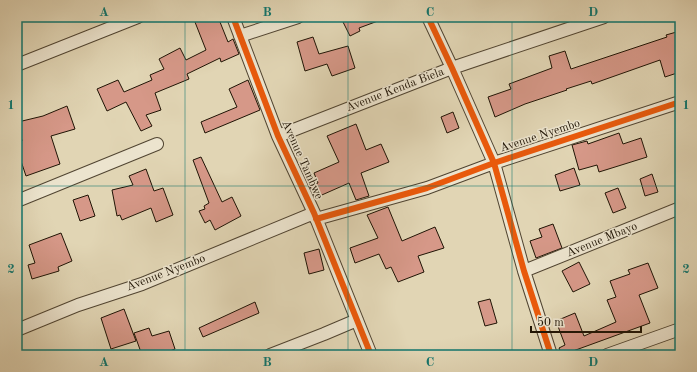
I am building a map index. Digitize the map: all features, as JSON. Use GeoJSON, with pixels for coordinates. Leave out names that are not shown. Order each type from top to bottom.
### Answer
{"type":"FeatureCollection","features":[{"type":"Feature","properties":{"kind":"street"},"geometry":{"type":"LineString","coordinates":[[17,65],[138,17]]}},
{"type":"Feature","properties":{"kind":"street","name":"Avenue Tambwe"},"geometry":{"type":"LineString","coordinates":[[233,17],[278,136],[315,216],[371,355]]}},
{"type":"Feature","properties":{"kind":"street"},"geometry":{"type":"LineString","coordinates":[[240,36],[298,17]]}},
{"type":"Feature","properties":{"kind":"street"},"geometry":{"type":"LineString","coordinates":[[428,17],[494,163],[524,271],[551,355]]}},
{"type":"Feature","properties":{"kind":"street","name":"Avenue Kenda Biela"},"geometry":{"type":"LineString","coordinates":[[278,136],[452,68],[604,17]]}},
{"type":"Feature","properties":{"kind":"street","name":"Avenue Nyembo"},"geometry":{"type":"LineString","coordinates":[[17,330],[78,305],[142,284],[315,216],[427,188],[494,163],[680,102]]}},
{"type":"Feature","properties":{"kind":"street"},"geometry":{"type":"LineString","coordinates":[[17,201],[157,144]]}},
{"type":"Feature","properties":{"kind":"street","name":"Avenue Mbayo"},"geometry":{"type":"LineString","coordinates":[[524,271],[680,208]]}},
{"type":"Feature","properties":{"kind":"street"},"geometry":{"type":"LineString","coordinates":[[270,355],[358,320]]}},
{"type":"Feature","properties":{"kind":"street"},"geometry":{"type":"LineString","coordinates":[[607,355],[680,329]]}},
{"type":"Feature","properties":{"kind":"building"},"geometry":{"type":"Polygon","coordinates":[[[193,17],[218,17],[228,42],[233,39],[239,54],[221,62],[220,58],[187,74],[189,79],[155,93],[161,110],[146,115],[152,126],[141,131],[126,102],[107,111],[97,89],[118,80],[124,92],[152,80],[150,75],[164,69],[159,59],[180,48],[186,60],[206,50],[193,17]]]}},
{"type":"Feature","properties":{"kind":"building"},"geometry":{"type":"Polygon","coordinates":[[[349,17],[386,18],[359,28],[360,31],[350,36],[342,20],[349,17]]]}},
{"type":"Feature","properties":{"kind":"building"},"geometry":{"type":"Polygon","coordinates":[[[680,31],[680,72],[665,77],[660,60],[592,84],[591,81],[566,89],[567,90],[525,104],[495,117],[488,97],[511,89],[509,84],[552,68],[549,56],[565,51],[571,69],[667,37],[666,35],[680,31]]]}},
{"type":"Feature","properties":{"kind":"building"},"geometry":{"type":"Polygon","coordinates":[[[313,37],[319,54],[348,46],[355,68],[332,76],[327,64],[305,71],[297,42],[313,37]]]}},
{"type":"Feature","properties":{"kind":"building"},"geometry":{"type":"Polygon","coordinates":[[[248,80],[260,110],[205,133],[201,122],[237,107],[229,89],[248,80]]]}},
{"type":"Feature","properties":{"kind":"building"},"geometry":{"type":"Polygon","coordinates":[[[67,106],[75,129],[51,136],[60,164],[26,176],[17,149],[17,143],[22,141],[18,122],[43,116],[67,106]]]}},
{"type":"Feature","properties":{"kind":"building"},"geometry":{"type":"Polygon","coordinates":[[[453,112],[459,128],[447,133],[441,117],[453,112]]]}},
{"type":"Feature","properties":{"kind":"building"},"geometry":{"type":"Polygon","coordinates":[[[356,124],[366,150],[381,144],[389,162],[361,173],[369,196],[356,200],[349,183],[315,198],[310,186],[318,183],[314,173],[339,162],[327,136],[356,124]]]}},
{"type":"Feature","properties":{"kind":"building"},"geometry":{"type":"Polygon","coordinates":[[[619,133],[623,144],[641,138],[647,157],[599,172],[597,165],[579,170],[572,145],[587,141],[588,144],[619,133]]]}},
{"type":"Feature","properties":{"kind":"building"},"geometry":{"type":"Polygon","coordinates":[[[201,157],[222,202],[232,197],[241,216],[215,230],[210,220],[205,223],[199,211],[205,209],[204,206],[209,203],[193,160],[201,157]]]}},
{"type":"Feature","properties":{"kind":"building"},"geometry":{"type":"Polygon","coordinates":[[[574,168],[580,185],[560,191],[555,175],[574,168]]]}},
{"type":"Feature","properties":{"kind":"building"},"geometry":{"type":"Polygon","coordinates":[[[146,169],[154,191],[163,188],[173,215],[156,222],[151,208],[122,220],[120,215],[117,216],[112,190],[133,185],[129,176],[146,169]]]}},
{"type":"Feature","properties":{"kind":"building"},"geometry":{"type":"Polygon","coordinates":[[[652,174],[658,192],[645,196],[640,179],[652,174]]]}},
{"type":"Feature","properties":{"kind":"building"},"geometry":{"type":"Polygon","coordinates":[[[618,188],[626,208],[613,213],[605,193],[618,188]]]}},
{"type":"Feature","properties":{"kind":"building"},"geometry":{"type":"Polygon","coordinates":[[[88,195],[95,216],[80,221],[73,200],[88,195]]]}},
{"type":"Feature","properties":{"kind":"building"},"geometry":{"type":"Polygon","coordinates":[[[388,207],[402,241],[435,227],[444,248],[418,256],[424,272],[398,282],[391,267],[386,269],[379,254],[355,263],[350,248],[378,238],[367,215],[388,207]]]}},
{"type":"Feature","properties":{"kind":"building"},"geometry":{"type":"Polygon","coordinates":[[[553,224],[562,248],[536,258],[530,241],[542,237],[539,229],[553,224]]]}},
{"type":"Feature","properties":{"kind":"building"},"geometry":{"type":"Polygon","coordinates":[[[61,233],[72,261],[58,267],[59,271],[32,279],[28,265],[35,263],[29,245],[61,233]]]}},
{"type":"Feature","properties":{"kind":"building"},"geometry":{"type":"Polygon","coordinates":[[[319,249],[324,270],[309,274],[304,253],[319,249]]]}},
{"type":"Feature","properties":{"kind":"building"},"geometry":{"type":"Polygon","coordinates":[[[579,262],[590,284],[573,292],[562,271],[579,262]]]}},
{"type":"Feature","properties":{"kind":"building"},"geometry":{"type":"Polygon","coordinates":[[[648,263],[658,288],[639,295],[650,323],[562,355],[559,348],[565,345],[556,321],[575,313],[584,336],[616,322],[607,300],[616,297],[610,281],[630,274],[628,270],[648,263]]]}},
{"type":"Feature","properties":{"kind":"building"},"geometry":{"type":"Polygon","coordinates":[[[490,299],[497,323],[485,326],[478,302],[490,299]]]}},
{"type":"Feature","properties":{"kind":"building"},"geometry":{"type":"Polygon","coordinates":[[[255,302],[259,313],[203,337],[199,328],[255,302]]]}},
{"type":"Feature","properties":{"kind":"building"},"geometry":{"type":"Polygon","coordinates":[[[124,309],[136,341],[111,349],[101,318],[124,309]]]}},
{"type":"Feature","properties":{"kind":"building"},"geometry":{"type":"Polygon","coordinates":[[[149,328],[152,336],[169,331],[175,349],[170,351],[172,355],[142,355],[134,333],[149,328]]]}},
{"type":"Feature","properties":{"kind":"cycle path"},"geometry":{"type":"LineString","coordinates":[[233,17],[278,136],[314,213],[371,355]]}},
{"type":"Feature","properties":{"kind":"cycle path"},"geometry":{"type":"LineString","coordinates":[[428,17],[494,163],[524,271],[551,355]]}},
{"type":"Feature","properties":{"kind":"cycle path"},"geometry":{"type":"LineString","coordinates":[[316,219],[427,188],[494,163],[680,102]]}}]}
